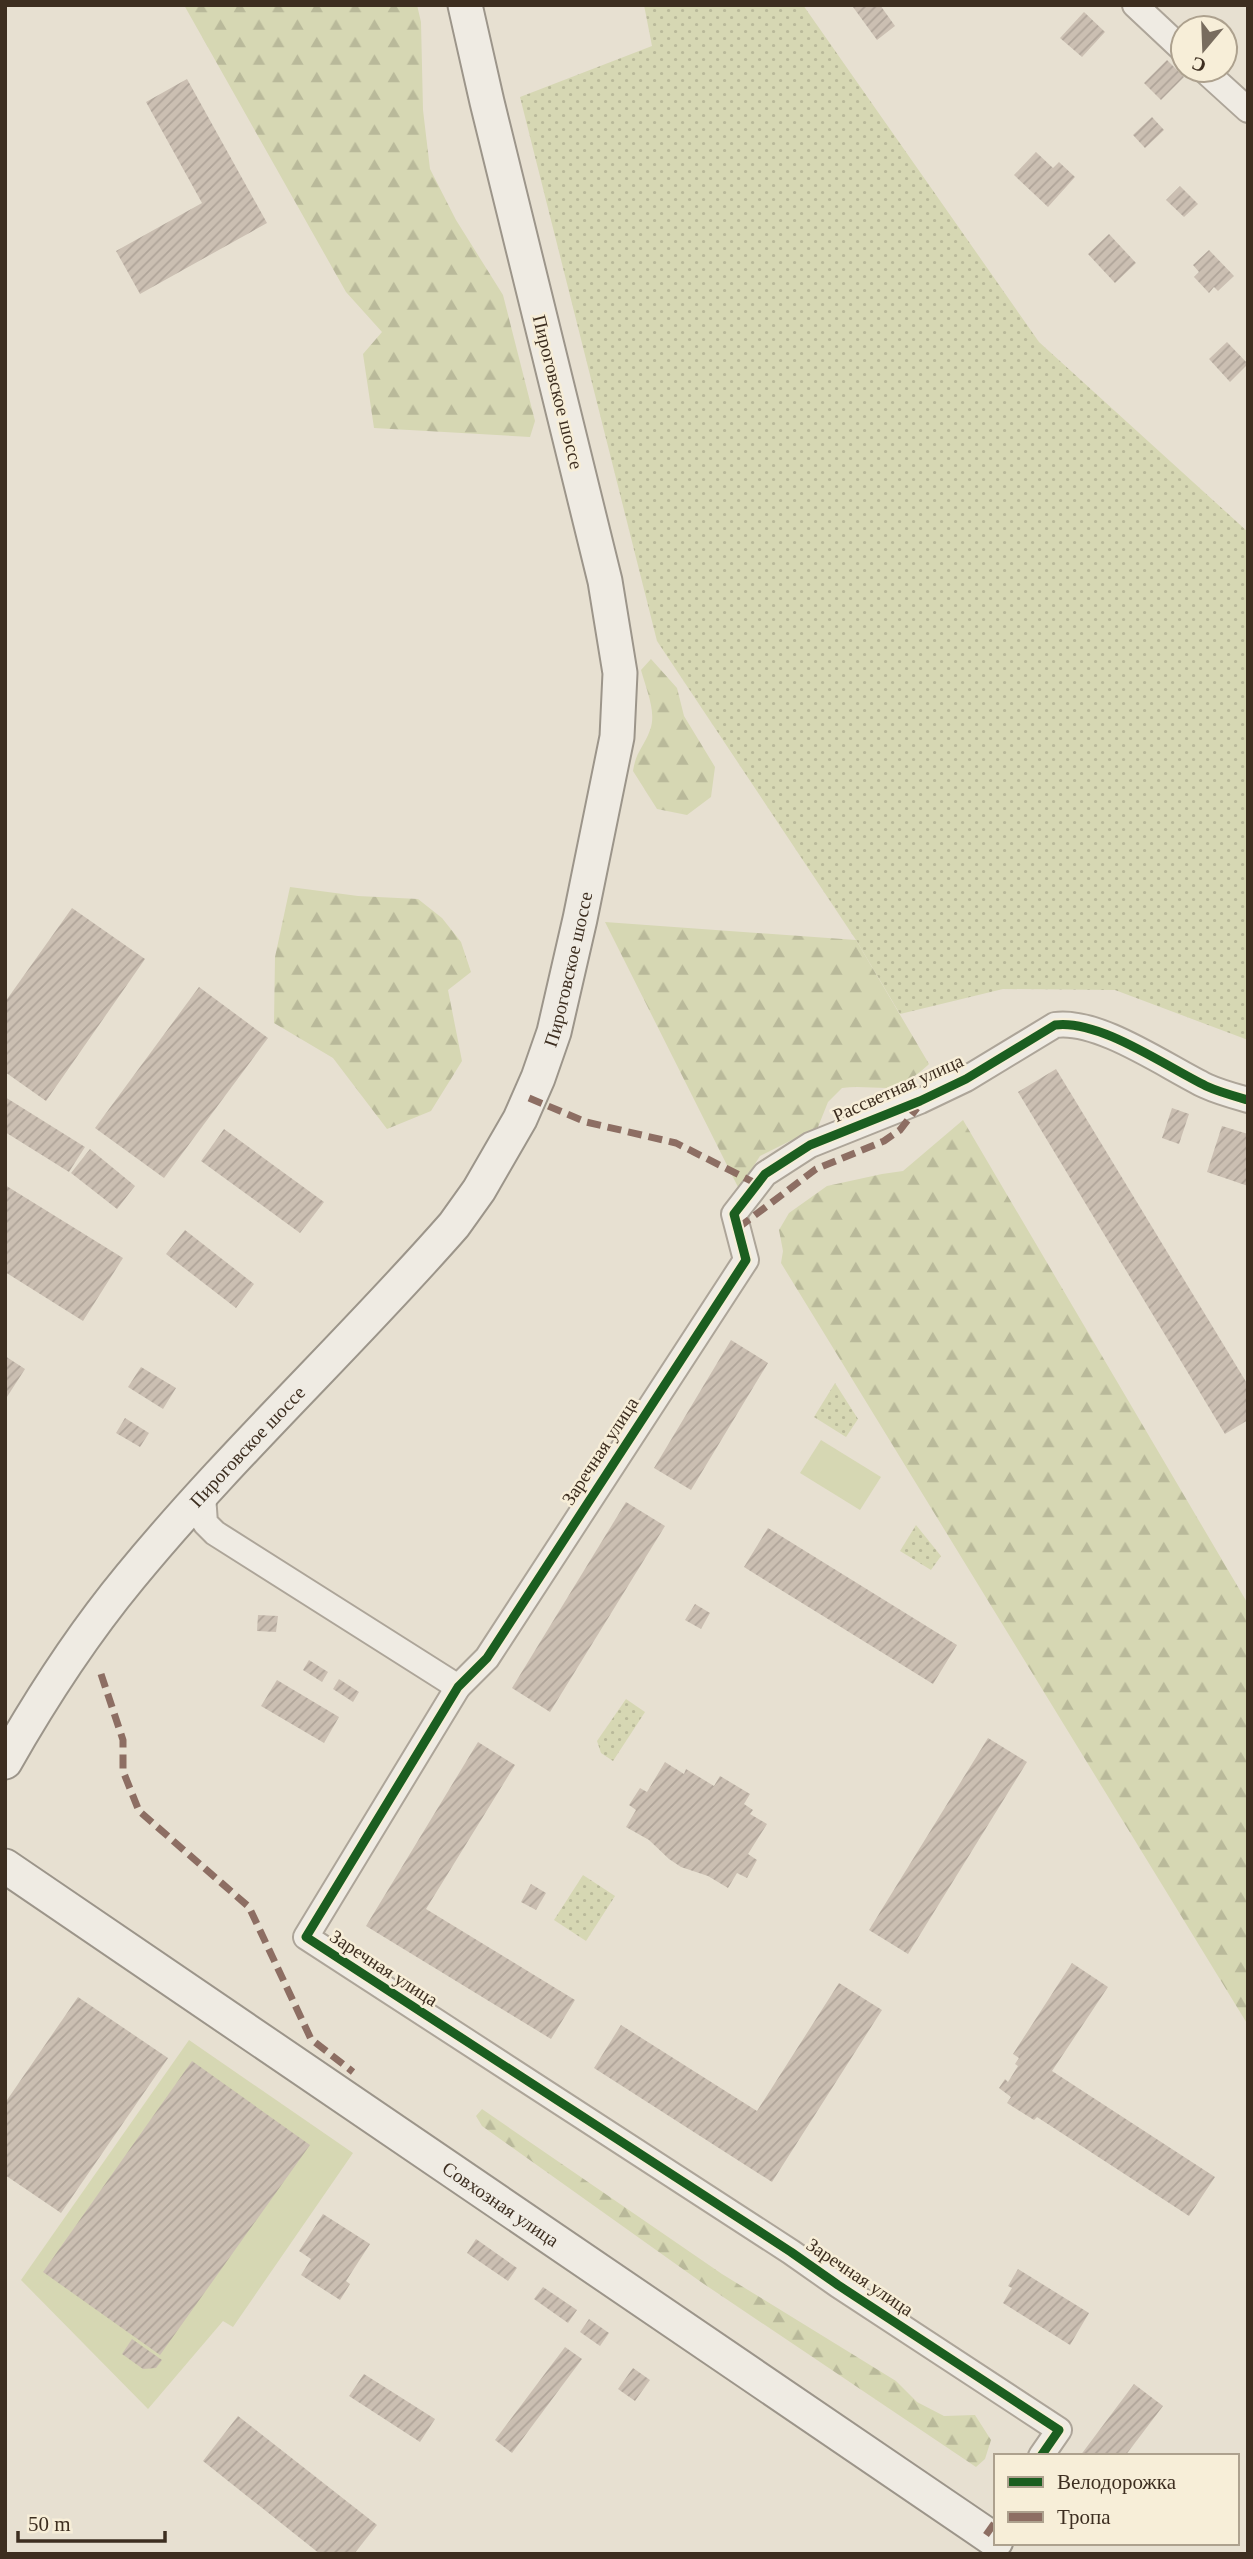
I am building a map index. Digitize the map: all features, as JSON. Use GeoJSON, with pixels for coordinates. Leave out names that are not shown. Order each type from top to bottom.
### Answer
{"type":"FeatureCollection","features":[{"type":"Feature","properties":{"kind":"main road","name":"Пироговское шоссе"},"geometry":{"type":"LineString","coordinates":[[5,1762],[65,1663],[130,1577],[454,1225],[500,1156],[538,1078],[554,1032],[617,737],[620,673],[605,581],[465,5]]}},
{"type":"Feature","properties":{"kind":"main road","name":"Совхозная улица"},"geometry":{"type":"LineString","coordinates":[[5,1866],[994,2535]]}},
{"type":"Feature","properties":{"kind":"street"},"geometry":{"type":"LineString","coordinates":[[1135,5],[1169,37]]}},
{"type":"Feature","properties":{"kind":"street"},"geometry":{"type":"LineString","coordinates":[[1219,84],[1248,110]]}},
{"type":"Feature","properties":{"kind":"street","name":"Рассветная улица"},"geometry":{"type":"LineString","coordinates":[[746,1260],[734,1214],[765,1174],[810,1145],[966,1080],[1055,1025],[1070,1023],[1097,1030],[1209,1087],[1248,1100]]}},
{"type":"Feature","properties":{"kind":"street","name":"Заречная улица"},"geometry":{"type":"LineString","coordinates":[[746,1260],[487,1658],[458,1688],[306,1937],[791,2252],[1059,2430],[1042,2454]]}},
{"type":"Feature","properties":{"kind":"street"},"geometry":{"type":"LineString","coordinates":[[203,1496],[205,1523],[215,1533],[458,1688]]}},
{"type":"Feature","properties":{"kind":"street"},"geometry":{"type":"LineString","coordinates":[[173,1529],[186,1527],[215,1533]]}},
{"type":"Feature","properties":{"kind":"green space"},"geometry":{"type":"Polygon","coordinates":[[[184,5],[417,5],[421,22],[423,110],[430,169],[456,220],[503,295],[535,421],[530,437],[374,428],[363,354],[382,332],[346,292],[184,5]]]}},
{"type":"Feature","properties":{"kind":"green space"},"geometry":{"type":"Polygon","coordinates":[[[644,5],[803,5],[1039,342],[1248,532],[1248,1040],[1115,990],[1003,989],[900,1014],[856,940],[657,641],[520,97],[652,46],[644,5]]]}},
{"type":"Feature","properties":{"kind":"green space"},"geometry":{"type":"Polygon","coordinates":[[[651,659],[677,688],[684,716],[715,767],[711,797],[687,815],[657,809],[633,771],[652,723],[650,700],[641,670],[651,659]]]}},
{"type":"Feature","properties":{"kind":"green space"},"geometry":{"type":"Polygon","coordinates":[[[290,887],[358,896],[418,899],[442,918],[461,942],[471,972],[448,990],[462,1061],[431,1111],[387,1129],[333,1058],[274,1023],[275,957],[290,887]]]}},
{"type":"Feature","properties":{"kind":"green space"},"geometry":{"type":"Polygon","coordinates":[[[605,922],[856,940],[929,1064],[898,1086],[842,1088],[828,1102],[818,1127],[760,1156],[739,1189],[605,922]]]}},
{"type":"Feature","properties":{"kind":"green space"},"geometry":{"type":"Polygon","coordinates":[[[963,1120],[1248,1604],[1248,2025],[781,1263],[783,1251],[779,1230],[789,1213],[827,1186],[903,1171],[963,1120]]]}},
{"type":"Feature","properties":{"kind":"green space"},"geometry":{"type":"Polygon","coordinates":[[[835,1383],[858,1419],[846,1437],[814,1417],[835,1383]]]}},
{"type":"Feature","properties":{"kind":"green space"},"geometry":{"type":"Polygon","coordinates":[[[821,1440],[881,1477],[860,1510],[800,1473],[821,1440]]]}},
{"type":"Feature","properties":{"kind":"green space"},"geometry":{"type":"Polygon","coordinates":[[[916,1525],[941,1556],[931,1570],[900,1551],[916,1525]]]}},
{"type":"Feature","properties":{"kind":"green space"},"geometry":{"type":"Polygon","coordinates":[[[626,1699],[645,1712],[613,1761],[601,1753],[597,1741],[626,1699]]]}},
{"type":"Feature","properties":{"kind":"green space"},"geometry":{"type":"Polygon","coordinates":[[[583,1875],[615,1896],[586,1941],[554,1920],[583,1875]]]}},
{"type":"Feature","properties":{"kind":"green space"},"geometry":{"type":"Polygon","coordinates":[[[189,2040],[353,2153],[233,2327],[223,2321],[148,2409],[21,2280],[189,2040]]]}},
{"type":"Feature","properties":{"kind":"green space"},"geometry":{"type":"Polygon","coordinates":[[[482,2109],[722,2274],[896,2381],[917,2402],[944,2416],[975,2415],[991,2440],[985,2459],[976,2467],[701,2282],[482,2126],[476,2116],[482,2109]]]}},
{"type":"Feature","properties":{"kind":"building"},"geometry":{"type":"Polygon","coordinates":[[[880,5],[895,26],[877,40],[853,7],[880,5]]]}},
{"type":"Feature","properties":{"kind":"building"},"geometry":{"type":"Polygon","coordinates":[[[1084,12],[1105,32],[1082,57],[1060,38],[1084,12]]]}},
{"type":"Feature","properties":{"kind":"building"},"geometry":{"type":"Polygon","coordinates":[[[1167,60],[1169,84],[1177,84],[1161,100],[1144,83],[1167,60]]]}},
{"type":"Feature","properties":{"kind":"building"},"geometry":{"type":"Polygon","coordinates":[[[187,79],[267,223],[140,294],[116,251],[202,203],[146,102],[187,79]]]}},
{"type":"Feature","properties":{"kind":"building"},"geometry":{"type":"Polygon","coordinates":[[[1152,117],[1164,130],[1145,148],[1133,135],[1152,117]]]}},
{"type":"Feature","properties":{"kind":"building"},"geometry":{"type":"Polygon","coordinates":[[[1036,152],[1053,168],[1059,162],[1075,177],[1048,207],[1014,175],[1036,152]]]}},
{"type":"Feature","properties":{"kind":"building"},"geometry":{"type":"Polygon","coordinates":[[[1180,186],[1198,204],[1184,217],[1166,200],[1180,186]]]}},
{"type":"Feature","properties":{"kind":"building"},"geometry":{"type":"Polygon","coordinates":[[[1109,234],[1136,263],[1115,283],[1088,254],[1109,234]]]}},
{"type":"Feature","properties":{"kind":"building"},"geometry":{"type":"Polygon","coordinates":[[[1209,250],[1234,276],[1218,291],[1214,287],[1209,293],[1194,277],[1199,272],[1193,265],[1209,250]]]}},
{"type":"Feature","properties":{"kind":"building"},"geometry":{"type":"Polygon","coordinates":[[[1227,342],[1248,364],[1230,382],[1209,359],[1227,342]]]}},
{"type":"Feature","properties":{"kind":"building"},"geometry":{"type":"Polygon","coordinates":[[[72,908],[145,959],[46,1101],[5,1072],[5,1002],[72,908]]]}},
{"type":"Feature","properties":{"kind":"building"},"geometry":{"type":"Polygon","coordinates":[[[199,987],[268,1038],[164,1178],[95,1128],[199,987]]]}},
{"type":"Feature","properties":{"kind":"building"},"geometry":{"type":"Polygon","coordinates":[[[1056,1069],[1248,1385],[1248,1420],[1225,1434],[1018,1092],[1056,1069]]]}},
{"type":"Feature","properties":{"kind":"building"},"geometry":{"type":"Polygon","coordinates":[[[5,1097],[85,1147],[69,1172],[5,1132],[5,1097]]]}},
{"type":"Feature","properties":{"kind":"building"},"geometry":{"type":"Polygon","coordinates":[[[1172,1108],[1189,1114],[1179,1144],[1162,1138],[1172,1108]]]}},
{"type":"Feature","properties":{"kind":"building"},"geometry":{"type":"Polygon","coordinates":[[[1222,1126],[1248,1134],[1248,1186],[1207,1172],[1222,1126]]]}},
{"type":"Feature","properties":{"kind":"building"},"geometry":{"type":"Polygon","coordinates":[[[224,1129],[324,1202],[300,1233],[201,1161],[224,1129]]]}},
{"type":"Feature","properties":{"kind":"building"},"geometry":{"type":"Polygon","coordinates":[[[90,1149],[135,1186],[117,1209],[71,1173],[90,1149]]]}},
{"type":"Feature","properties":{"kind":"building"},"geometry":{"type":"Polygon","coordinates":[[[5,1185],[123,1258],[83,1321],[5,1272],[5,1185]]]}},
{"type":"Feature","properties":{"kind":"building"},"geometry":{"type":"Polygon","coordinates":[[[185,1230],[254,1284],[236,1308],[166,1254],[185,1230]]]}},
{"type":"Feature","properties":{"kind":"building"},"geometry":{"type":"Polygon","coordinates":[[[731,1340],[768,1363],[691,1490],[654,1468],[731,1340]]]}},
{"type":"Feature","properties":{"kind":"building"},"geometry":{"type":"Polygon","coordinates":[[[5,1356],[25,1369],[5,1400],[5,1356]]]}},
{"type":"Feature","properties":{"kind":"building"},"geometry":{"type":"Polygon","coordinates":[[[141,1367],[176,1388],[163,1409],[128,1387],[141,1367]]]}},
{"type":"Feature","properties":{"kind":"building"},"geometry":{"type":"Polygon","coordinates":[[[125,1418],[149,1433],[140,1447],[116,1433],[125,1418]]]}},
{"type":"Feature","properties":{"kind":"building"},"geometry":{"type":"Polygon","coordinates":[[[626,1502],[665,1526],[550,1712],[512,1688],[626,1502]]]}},
{"type":"Feature","properties":{"kind":"building"},"geometry":{"type":"Polygon","coordinates":[[[768,1528],[957,1645],[933,1684],[744,1567],[768,1528]]]}},
{"type":"Feature","properties":{"kind":"building"},"geometry":{"type":"Polygon","coordinates":[[[695,1604],[710,1613],[701,1629],[685,1620],[695,1604]]]}},
{"type":"Feature","properties":{"kind":"building"},"geometry":{"type":"Polygon","coordinates":[[[258,1615],[278,1616],[276,1632],[257,1631],[258,1615]]]}},
{"type":"Feature","properties":{"kind":"building"},"geometry":{"type":"Polygon","coordinates":[[[309,1660],[328,1672],[322,1682],[303,1670],[309,1660]]]}},
{"type":"Feature","properties":{"kind":"building"},"geometry":{"type":"Polygon","coordinates":[[[339,1679],[359,1692],[353,1702],[333,1689],[339,1679]]]}},
{"type":"Feature","properties":{"kind":"building"},"geometry":{"type":"Polygon","coordinates":[[[277,1680],[339,1717],[324,1743],[261,1706],[277,1680]]]}},
{"type":"Feature","properties":{"kind":"building"},"geometry":{"type":"Polygon","coordinates":[[[988,1738],[1027,1762],[908,1954],[869,1930],[988,1738]]]}},
{"type":"Feature","properties":{"kind":"building"},"geometry":{"type":"Polygon","coordinates":[[[478,1742],[515,1765],[426,1909],[575,2000],[551,2039],[366,1926],[478,1742]]]}},
{"type":"Feature","properties":{"kind":"building"},"geometry":{"type":"Polygon","coordinates":[[[665,1762],[684,1774],[686,1769],[714,1786],[720,1776],[750,1794],[744,1804],[753,1810],[750,1814],[767,1824],[748,1854],[757,1860],[747,1878],[737,1873],[728,1888],[708,1876],[681,1867],[649,1840],[626,1827],[636,1810],[629,1805],[640,1788],[647,1792],[665,1762]]]}},
{"type":"Feature","properties":{"kind":"building"},"geometry":{"type":"Polygon","coordinates":[[[531,1884],[546,1893],[536,1910],[521,1902],[531,1884]]]}},
{"type":"Feature","properties":{"kind":"building"},"geometry":{"type":"Polygon","coordinates":[[[1072,1963],[1108,1987],[1052,2071],[1215,2177],[1189,2216],[1037,2117],[1034,2120],[1007,2103],[1011,2097],[999,2088],[1005,2079],[1008,2082],[1018,2066],[1015,2064],[1019,2058],[1013,2054],[1072,1963]]]}},
{"type":"Feature","properties":{"kind":"building"},"geometry":{"type":"Polygon","coordinates":[[[839,1983],[882,2010],[772,2182],[594,2068],[621,2025],[757,2111],[839,1983]]]}},
{"type":"Feature","properties":{"kind":"building"},"geometry":{"type":"Polygon","coordinates":[[[78,1997],[168,2058],[61,2213],[5,2175],[5,2103],[78,1997]]]}},
{"type":"Feature","properties":{"kind":"building"},"geometry":{"type":"Polygon","coordinates":[[[192,2061],[310,2145],[160,2355],[43,2272],[192,2061]]]}},
{"type":"Feature","properties":{"kind":"building"},"geometry":{"type":"Polygon","coordinates":[[[323,2214],[370,2244],[346,2281],[350,2284],[340,2300],[301,2275],[311,2259],[299,2251],[323,2214]]]}},
{"type":"Feature","properties":{"kind":"building"},"geometry":{"type":"Polygon","coordinates":[[[476,2239],[517,2268],[508,2281],[467,2253],[476,2239]]]}},
{"type":"Feature","properties":{"kind":"building"},"geometry":{"type":"Polygon","coordinates":[[[1018,2269],[1089,2313],[1070,2345],[1003,2303],[1012,2288],[1008,2286],[1018,2269]]]}},
{"type":"Feature","properties":{"kind":"building"},"geometry":{"type":"Polygon","coordinates":[[[543,2287],[577,2310],[568,2323],[534,2299],[543,2287]]]}},
{"type":"Feature","properties":{"kind":"building"},"geometry":{"type":"Polygon","coordinates":[[[589,2319],[609,2333],[600,2346],[580,2332],[589,2319]]]}},
{"type":"Feature","properties":{"kind":"building"},"geometry":{"type":"Polygon","coordinates":[[[132,2339],[162,2360],[156,2368],[143,2369],[122,2354],[132,2339]]]}},
{"type":"Feature","properties":{"kind":"building"},"geometry":{"type":"Polygon","coordinates":[[[565,2347],[582,2359],[512,2453],[495,2440],[565,2347]]]}},
{"type":"Feature","properties":{"kind":"building"},"geometry":{"type":"Polygon","coordinates":[[[633,2368],[650,2380],[635,2401],[618,2389],[633,2368]]]}},
{"type":"Feature","properties":{"kind":"building"},"geometry":{"type":"Polygon","coordinates":[[[364,2374],[435,2419],[420,2442],[349,2396],[364,2374]]]}},
{"type":"Feature","properties":{"kind":"building"},"geometry":{"type":"Polygon","coordinates":[[[1134,2384],[1163,2406],[1127,2454],[1082,2454],[1134,2384]]]}},
{"type":"Feature","properties":{"kind":"building"},"geometry":{"type":"Polygon","coordinates":[[[238,2416],[377,2525],[354,2554],[320,2554],[203,2461],[238,2416]]]}},
{"type":"Feature","properties":{"kind":"marked path"},"geometry":{"type":"LineString","coordinates":[[529,1098],[586,1122],[676,1143],[757,1184]]}},
{"type":"Feature","properties":{"kind":"marked path"},"geometry":{"type":"LineString","coordinates":[[738,1228],[816,1169],[884,1141],[900,1130],[917,1108]]}},
{"type":"Feature","properties":{"kind":"marked path"},"geometry":{"type":"LineString","coordinates":[[101,1674],[123,1740],[123,1771],[139,1811],[249,1907],[311,2039],[353,2072]]}},
{"type":"Feature","properties":{"kind":"marked path"},"geometry":{"type":"LineString","coordinates":[[986,2535],[994,2524]]}},
{"type":"Feature","properties":{"kind":"cycle path"},"geometry":{"type":"LineString","coordinates":[[1042,2454],[1059,2430],[791,2252],[306,1937],[458,1687],[487,1658],[746,1260],[734,1214],[765,1174],[810,1145],[920,1101],[966,1079],[1055,1025],[1072,1025],[1111,1036],[1206,1086],[1248,1100]]}}]}
